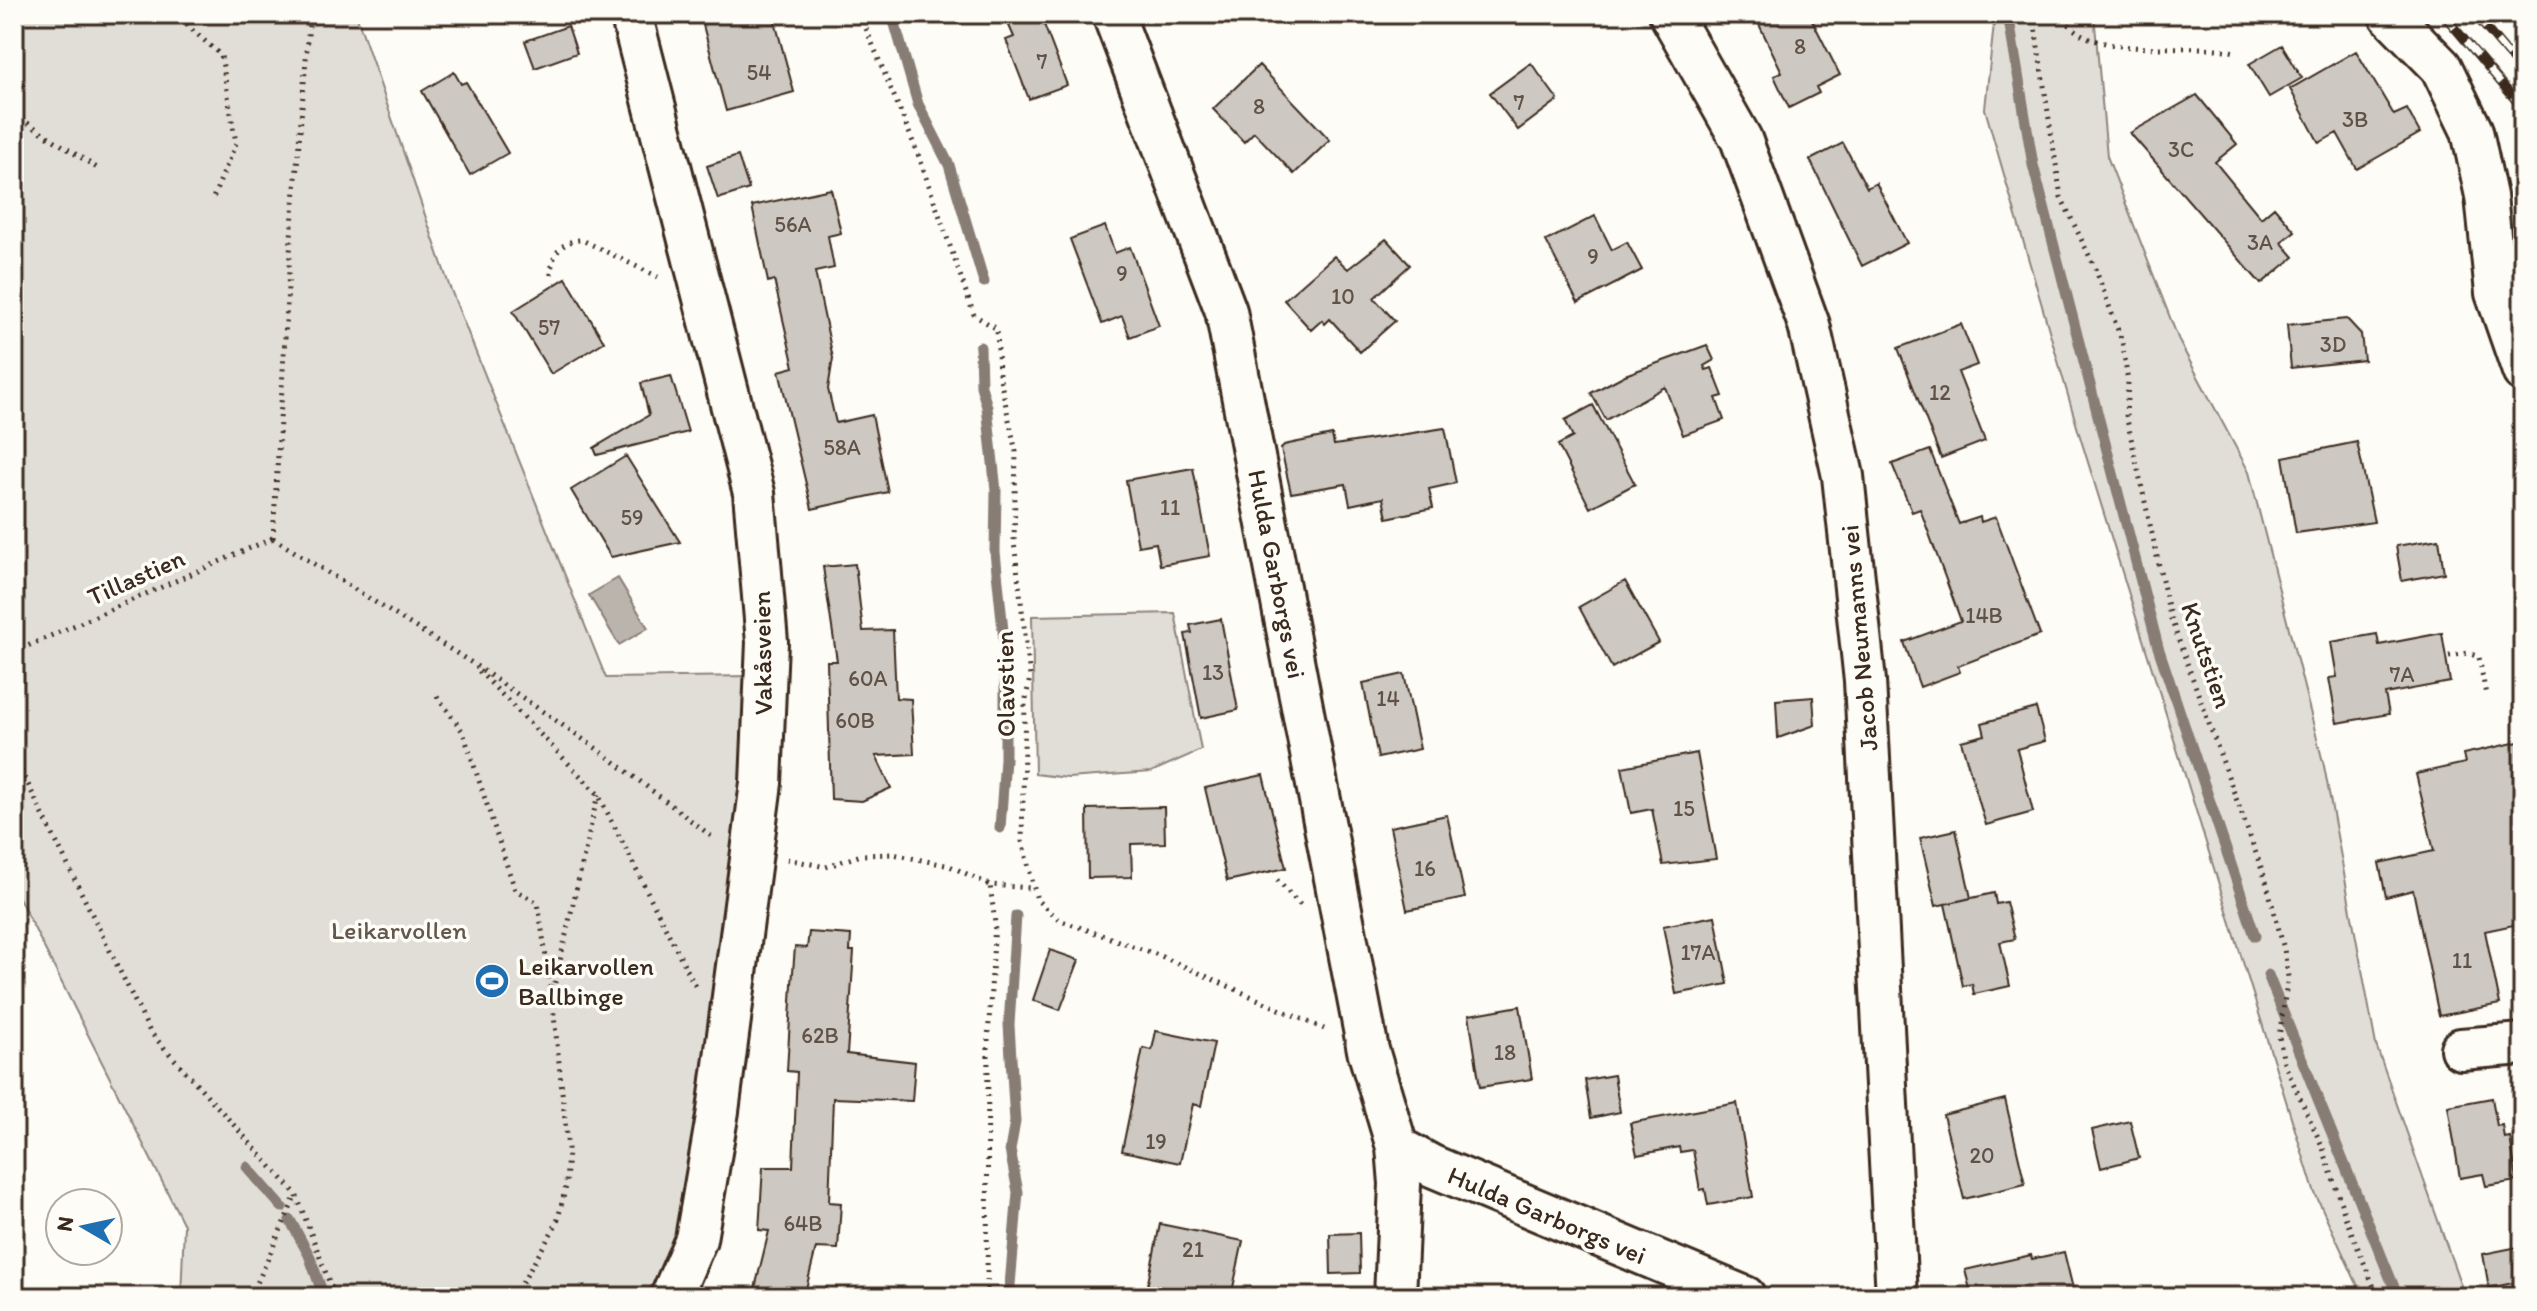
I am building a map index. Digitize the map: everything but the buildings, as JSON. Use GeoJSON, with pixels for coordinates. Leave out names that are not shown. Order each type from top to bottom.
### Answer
{"type":"FeatureCollection","features":[{"type":"Feature","properties":{"kind":"street","name":"Vakåsveien"},"geometry":{"type":"LineString","coordinates":[[631,14],[754,493],[767,642],[761,783],[719,1100],[696,1239],[671,1297]]}},
{"type":"Feature","properties":{"kind":"street","name":"Hulda Garborgs vei"},"geometry":{"type":"LineString","coordinates":[[1113,14],[1226,311],[1368,1050],[1397,1147],[1400,1184],[1395,1297]]}},
{"type":"Feature","properties":{"kind":"street","name":"Jacob Neumanns vei"},"geometry":{"type":"LineString","coordinates":[[1670,14],[1741,139],[1809,325],[1843,476],[1865,681],[1897,1297]]}},
{"type":"Feature","properties":{"kind":"street"},"geometry":{"type":"LineString","coordinates":[[2389,14],[2441,67],[2472,131],[2486,196],[2496,293],[2523,371]]}},
{"type":"Feature","properties":{"kind":"street"},"geometry":{"type":"LineString","coordinates":[[2461,1049],[2523,1044]]}},
{"type":"Feature","properties":{"kind":"street","name":"Hulda Garborgs vei"},"geometry":{"type":"LineString","coordinates":[[1397,1147],[1432,1166],[1745,1297]]}},
{"type":"Feature","properties":{"kind":"path"},"geometry":{"type":"LineString","coordinates":[[174,14],[221,55],[236,143],[213,198]]}},
{"type":"Feature","properties":{"kind":"path"},"geometry":{"type":"LineString","coordinates":[[313,14],[309,24],[291,237],[273,538],[472,663],[603,753],[713,838],[826,867],[861,855],[920,858],[990,885],[1031,888],[1046,911],[1059,920],[1216,979],[1368,1050]]}},
{"type":"Feature","properties":{"kind":"path","name":"Olavstien"},"geometry":{"type":"LineString","coordinates":[[860,14],[918,154],[974,315],[997,329],[999,374],[1016,452],[1014,542],[1029,647],[1022,826],[1031,888]]}},
{"type":"Feature","properties":{"kind":"path","name":"Knutstien"},"geometry":{"type":"LineString","coordinates":[[2033,14],[2058,184],[2095,268],[2122,341],[2128,382],[2126,415],[2170,616],[2266,881],[2284,949],[2288,977],[2279,1037],[2284,1063],[2323,1148],[2346,1219],[2378,1297]]}},
{"type":"Feature","properties":{"kind":"path"},"geometry":{"type":"LineString","coordinates":[[2056,14],[2081,34],[2107,41],[2213,47],[2235,52]]}},
{"type":"Feature","properties":{"kind":"path"},"geometry":{"type":"LineString","coordinates":[[14,114],[100,170]]}},
{"type":"Feature","properties":{"kind":"path"},"geometry":{"type":"LineString","coordinates":[[551,275],[555,254],[563,245],[582,240],[658,277],[697,275]]}},
{"type":"Feature","properties":{"kind":"path","name":"Tillastien"},"geometry":{"type":"LineString","coordinates":[[14,652],[273,538]]}},
{"type":"Feature","properties":{"kind":"path"},"geometry":{"type":"LineString","coordinates":[[2449,656],[2468,653],[2479,657],[2486,695]]}},
{"type":"Feature","properties":{"kind":"path"},"geometry":{"type":"LineString","coordinates":[[472,663],[598,794],[698,991]]}},
{"type":"Feature","properties":{"kind":"path"},"geometry":{"type":"LineString","coordinates":[[437,696],[463,732],[515,890],[538,903],[552,996],[568,1149],[566,1186],[557,1223],[514,1297]]}},
{"type":"Feature","properties":{"kind":"path"},"geometry":{"type":"LineString","coordinates":[[14,756],[150,1032],[296,1194],[333,1292],[339,1297]]}},
{"type":"Feature","properties":{"kind":"path"},"geometry":{"type":"LineString","coordinates":[[552,996],[598,794]]}},
{"type":"Feature","properties":{"kind":"path"},"geometry":{"type":"LineString","coordinates":[[987,1297],[988,1039],[995,923],[990,885]]}},
{"type":"Feature","properties":{"kind":"path"},"geometry":{"type":"LineString","coordinates":[[251,1297],[296,1194]]}},
{"type":"Feature","properties":{"kind":"green space","name":"Leikarvollen"},"geometry":{"type":"Polygon","coordinates":[[[14,14],[356,14],[449,285],[606,678],[752,676],[748,791],[693,1182],[669,1270],[654,1297],[181,1297],[184,1225],[14,888],[14,14]]]}},
{"type":"Feature","properties":{"kind":"green space"},"geometry":{"type":"Polygon","coordinates":[[[1995,14],[2094,14],[2107,156],[2180,343],[2249,472],[2324,766],[2376,1045],[2465,1297],[2363,1297],[2314,1191],[2078,430],[1985,109],[1995,14]]]}},
{"type":"Feature","properties":{"kind":"green space"},"geometry":{"type":"Polygon","coordinates":[[[1175,613],[1201,750],[1151,772],[1068,778],[1035,774],[1032,616],[1175,613]]]}},
{"type":"Feature","properties":{"kind":"shaded area"},"geometry":{"type":"Polygon","coordinates":[[[618,578],[648,628],[619,645],[589,595],[618,578]]]}},
{"type":"Feature","properties":{"kind":"waterway"},"geometry":{"type":"LineString","coordinates":[[892,14],[918,104],[949,165],[984,282]]}},
{"type":"Feature","properties":{"kind":"waterway"},"geometry":{"type":"LineString","coordinates":[[2008,14],[2033,165],[2158,647],[2255,936]]}},
{"type":"Feature","properties":{"kind":"waterway"},"geometry":{"type":"LineString","coordinates":[[980,347],[981,386],[987,407],[996,491],[995,552],[1005,650],[1005,759],[1000,828]]}},
{"type":"Feature","properties":{"kind":"waterway"},"geometry":{"type":"LineString","coordinates":[[1009,1297],[1018,1192],[1010,1150],[1015,1122],[1009,1025],[1016,916]]}},
{"type":"Feature","properties":{"kind":"waterway"},"geometry":{"type":"LineString","coordinates":[[2268,975],[2398,1297]]}},
{"type":"Feature","properties":{"kind":"waterway"},"geometry":{"type":"LineString","coordinates":[[247,1167],[282,1207]]}},
{"type":"Feature","properties":{"kind":"waterway"},"geometry":{"type":"LineString","coordinates":[[290,1220],[309,1255],[324,1297]]}},
{"type":"Feature","properties":{"kind":"railway"},"geometry":{"type":"LineString","coordinates":[[2443,14],[2523,109]]}},
{"type":"Feature","properties":{"kind":"railway"},"geometry":{"type":"LineString","coordinates":[[2474,14],[2523,72]]}},
{"type":"Feature","properties":{"kind":"place","name":"Leikarvollen Ballbinge"},"geometry":{"type":"Point","coordinates":[492,981]}}]}
